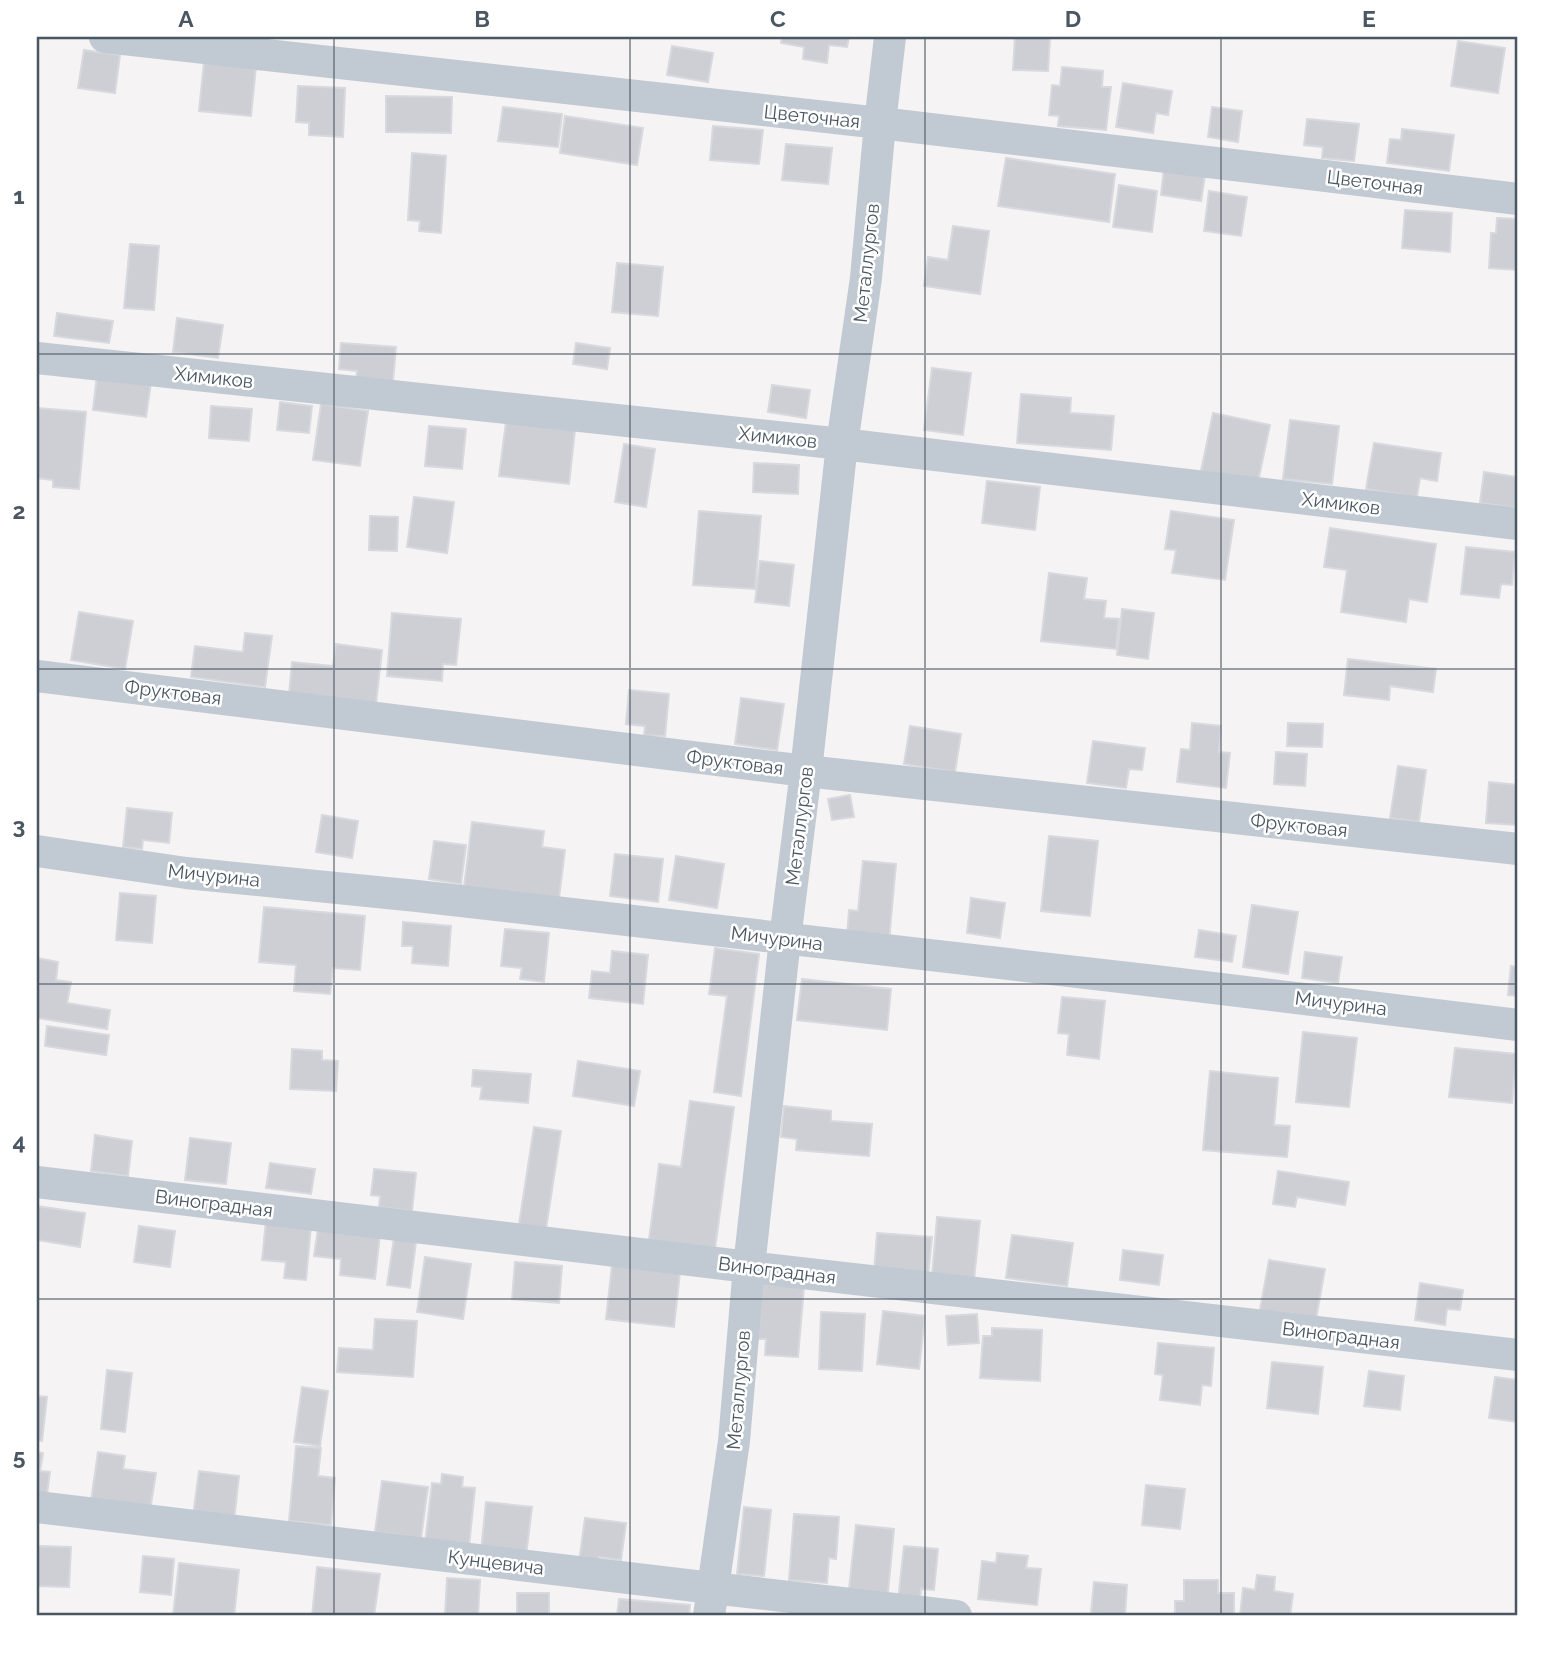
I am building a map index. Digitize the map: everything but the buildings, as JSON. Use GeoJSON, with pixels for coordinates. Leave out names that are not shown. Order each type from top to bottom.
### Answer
{"type":"FeatureCollection","features":[{"type":"Feature","properties":{"kind":"street","name":"Цветочная"},"geometry":{"type":"LineString","coordinates":[[105,37],[880,123],[1518,199]]}},
{"type":"Feature","properties":{"kind":"street","name":"Металлургов"},"geometry":{"type":"LineString","coordinates":[[711,1602],[734,1441],[749,1267],[785,939],[842,444],[866,278],[890,37]]}},
{"type":"Feature","properties":{"kind":"street","name":"Химиков"},"geometry":{"type":"LineString","coordinates":[[37,358],[842,444],[1518,524]]}},
{"type":"Feature","properties":{"kind":"street","name":"Фруктовая"},"geometry":{"type":"LineString","coordinates":[[37,676],[806,771],[1518,849]]}},
{"type":"Feature","properties":{"kind":"street","name":"Мичурина"},"geometry":{"type":"LineString","coordinates":[[37,851],[186,873],[417,895],[1518,1025]]}},
{"type":"Feature","properties":{"kind":"street","name":"Виноградная"},"geometry":{"type":"LineString","coordinates":[[37,1182],[1518,1355]]}},
{"type":"Feature","properties":{"kind":"street","name":"Кунцевича"},"geometry":{"type":"LineString","coordinates":[[37,1507],[711,1602],[956,1616]]}}]}
